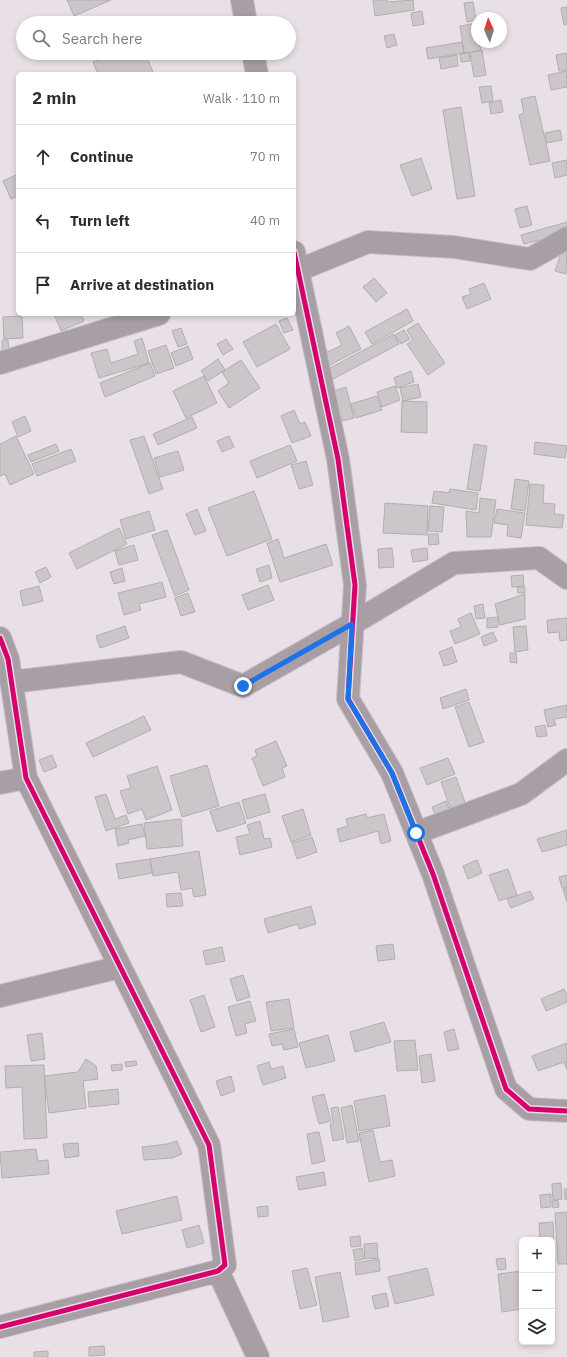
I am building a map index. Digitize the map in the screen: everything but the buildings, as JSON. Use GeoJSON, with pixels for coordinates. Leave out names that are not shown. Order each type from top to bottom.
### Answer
{"type":"FeatureCollection","features":[{"type":"Feature","properties":{"kind":"street"},"geometry":{"type":"LineString","coordinates":[[242,0],[245,16]]}},
{"type":"Feature","properties":{"kind":"street"},"geometry":{"type":"LineString","coordinates":[[254,60],[257,72]]}},
{"type":"Feature","properties":{"kind":"street"},"geometry":{"type":"LineString","coordinates":[[296,265],[368,242],[454,247],[530,259],[567,238]]}},
{"type":"Feature","properties":{"kind":"street"},"geometry":{"type":"LineString","coordinates":[[296,270],[338,459],[355,585],[348,699],[392,773],[433,874],[506,1089],[529,1108],[567,1111]]}},
{"type":"Feature","properties":{"kind":"street"},"geometry":{"type":"LineString","coordinates":[[0,363],[153,316]]}},
{"type":"Feature","properties":{"kind":"street"},"geometry":{"type":"LineString","coordinates":[[12,682],[181,662],[243,686],[352,624],[454,562],[539,558],[567,578]]}},
{"type":"Feature","properties":{"kind":"street"},"geometry":{"type":"LineString","coordinates":[[0,638],[8,659],[26,778],[209,1145],[225,1265],[218,1271],[0,1327]]}},
{"type":"Feature","properties":{"kind":"street"},"geometry":{"type":"LineString","coordinates":[[416,833],[521,794],[567,760]]}},
{"type":"Feature","properties":{"kind":"street"},"geometry":{"type":"LineString","coordinates":[[0,783],[26,778]]}},
{"type":"Feature","properties":{"kind":"street"},"geometry":{"type":"LineString","coordinates":[[0,996],[120,967]]}},
{"type":"Feature","properties":{"kind":"street"},"geometry":{"type":"LineString","coordinates":[[218,1271],[258,1357]]}},
{"type":"Feature","properties":{"kind":"cycle path"},"geometry":{"type":"LineString","coordinates":[[296,261],[338,459],[355,585],[348,699],[392,773],[433,874],[506,1089],[529,1109],[567,1111]]}},
{"type":"Feature","properties":{"kind":"cycle path"},"geometry":{"type":"LineString","coordinates":[[0,638],[8,659],[26,778],[209,1145],[225,1265],[218,1271],[0,1327]]}},
{"type":"Feature","properties":{"kind":"route"},"geometry":{"type":"LineString","coordinates":[[243,686],[352,624],[348,699],[392,773],[416,833]]}}]}
